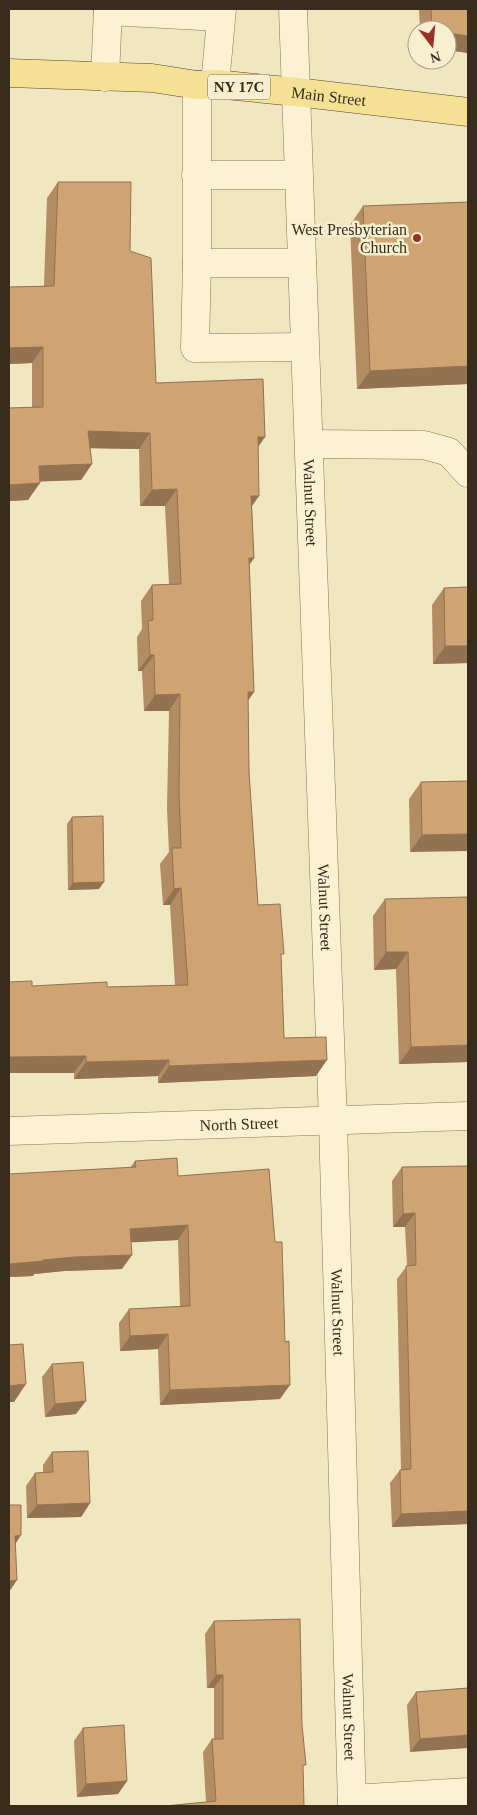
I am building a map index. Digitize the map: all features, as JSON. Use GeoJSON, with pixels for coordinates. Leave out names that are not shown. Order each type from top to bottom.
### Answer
{"type":"FeatureCollection","features":[{"type":"Feature","properties":{"kind":"main road","name":"Main Street"},"geometry":{"type":"LineString","coordinates":[[9,73],[152,78],[468,112]]}},
{"type":"Feature","properties":{"kind":"street","name":"Walnut Street"},"geometry":{"type":"LineString","coordinates":[[293,9],[333,1122],[352,1803]]}},
{"type":"Feature","properties":{"kind":"street"},"geometry":{"type":"LineString","coordinates":[[105,77],[108,10],[221,13],[206,85],[196,175],[197,263],[195,348],[304,347]]}},
{"type":"Feature","properties":{"kind":"street"},"geometry":{"type":"LineString","coordinates":[[196,175],[298,175]]}},
{"type":"Feature","properties":{"kind":"street"},"geometry":{"type":"LineString","coordinates":[[197,263],[302,263]]}},
{"type":"Feature","properties":{"kind":"street"},"geometry":{"type":"LineString","coordinates":[[309,444],[424,445],[449,452],[468,473]]}},
{"type":"Feature","properties":{"kind":"street","name":"North Street"},"geometry":{"type":"LineString","coordinates":[[9,1131],[333,1122],[468,1116]]}},
{"type":"Feature","properties":{"kind":"street"},"geometry":{"type":"LineString","coordinates":[[352,1803],[468,1792]]}},
{"type":"Feature","properties":{"kind":"building"},"geometry":{"type":"Polygon","coordinates":[[[431,9],[468,9],[468,36],[457,34],[457,20],[432,20],[431,9]]]}},
{"type":"Feature","properties":{"kind":"building"},"geometry":{"type":"Polygon","coordinates":[[[58,182],[131,182],[130,251],[151,258],[156,383],[263,379],[265,437],[258,437],[259,496],[251,496],[254,558],[249,558],[254,692],[248,692],[249,772],[258,905],[280,904],[284,954],[281,954],[284,1038],[326,1037],[327,1060],[169,1066],[169,1060],[86,1062],[86,1056],[9,1057],[9,982],[32,981],[32,986],[107,982],[107,987],[188,985],[181,888],[174,889],[172,848],[181,848],[179,792],[180,694],[155,695],[154,655],[150,655],[148,621],[153,620],[152,585],[181,584],[177,489],[152,490],[150,433],[88,431],[92,464],[39,466],[40,483],[9,485],[9,408],[43,407],[43,347],[9,348],[9,287],[54,286],[58,182]]]}},
{"type":"Feature","properties":{"kind":"building"},"geometry":{"type":"Polygon","coordinates":[[[468,202],[468,366],[370,371],[363,206],[468,202]]]}},
{"type":"Feature","properties":{"kind":"building"},"geometry":{"type":"Polygon","coordinates":[[[468,587],[468,646],[445,646],[444,588],[468,587]]]}},
{"type":"Feature","properties":{"kind":"building"},"geometry":{"type":"Polygon","coordinates":[[[468,781],[468,834],[422,835],[421,782],[468,781]]]}},
{"type":"Feature","properties":{"kind":"building"},"geometry":{"type":"Polygon","coordinates":[[[103,816],[104,882],[73,883],[72,817],[103,816]]]}},
{"type":"Feature","properties":{"kind":"building"},"geometry":{"type":"Polygon","coordinates":[[[468,897],[468,1045],[411,1047],[408,952],[386,952],[385,899],[468,897]]]}},
{"type":"Feature","properties":{"kind":"building"},"geometry":{"type":"Polygon","coordinates":[[[177,1158],[178,1176],[269,1169],[275,1242],[282,1242],[285,1342],[289,1341],[290,1385],[170,1390],[168,1334],[130,1336],[129,1309],[190,1306],[188,1225],[130,1229],[132,1255],[74,1257],[9,1264],[9,1174],[136,1167],[135,1161],[177,1158]]]}},
{"type":"Feature","properties":{"kind":"building"},"geometry":{"type":"Polygon","coordinates":[[[468,1166],[468,1511],[401,1514],[400,1470],[411,1469],[406,1266],[416,1265],[415,1213],[403,1214],[402,1167],[468,1166]]]}},
{"type":"Feature","properties":{"kind":"building"},"geometry":{"type":"Polygon","coordinates":[[[23,1344],[26,1384],[9,1386],[9,1345],[23,1344]]]}},
{"type":"Feature","properties":{"kind":"building"},"geometry":{"type":"Polygon","coordinates":[[[83,1362],[86,1401],[55,1404],[52,1364],[83,1362]]]}},
{"type":"Feature","properties":{"kind":"building"},"geometry":{"type":"Polygon","coordinates":[[[88,1451],[90,1503],[37,1505],[35,1473],[53,1472],[52,1452],[88,1451]]]}},
{"type":"Feature","properties":{"kind":"building"},"geometry":{"type":"Polygon","coordinates":[[[9,1505],[21,1505],[21,1535],[15,1536],[17,1580],[9,1581],[9,1505]]]}},
{"type":"Feature","properties":{"kind":"building"},"geometry":{"type":"Polygon","coordinates":[[[300,1619],[302,1725],[306,1765],[303,1765],[304,1806],[165,1806],[216,1801],[212,1739],[223,1739],[223,1675],[216,1675],[214,1621],[300,1619]]]}},
{"type":"Feature","properties":{"kind":"building"},"geometry":{"type":"Polygon","coordinates":[[[468,1688],[468,1735],[420,1739],[416,1692],[468,1688]]]}},
{"type":"Feature","properties":{"kind":"building"},"geometry":{"type":"Polygon","coordinates":[[[124,1725],[127,1781],[86,1784],[83,1728],[124,1725]]]}},
{"type":"Feature","properties":{"kind":"place","name":"West Presbyterian Church"},"geometry":{"type":"Point","coordinates":[417,238]}}]}
